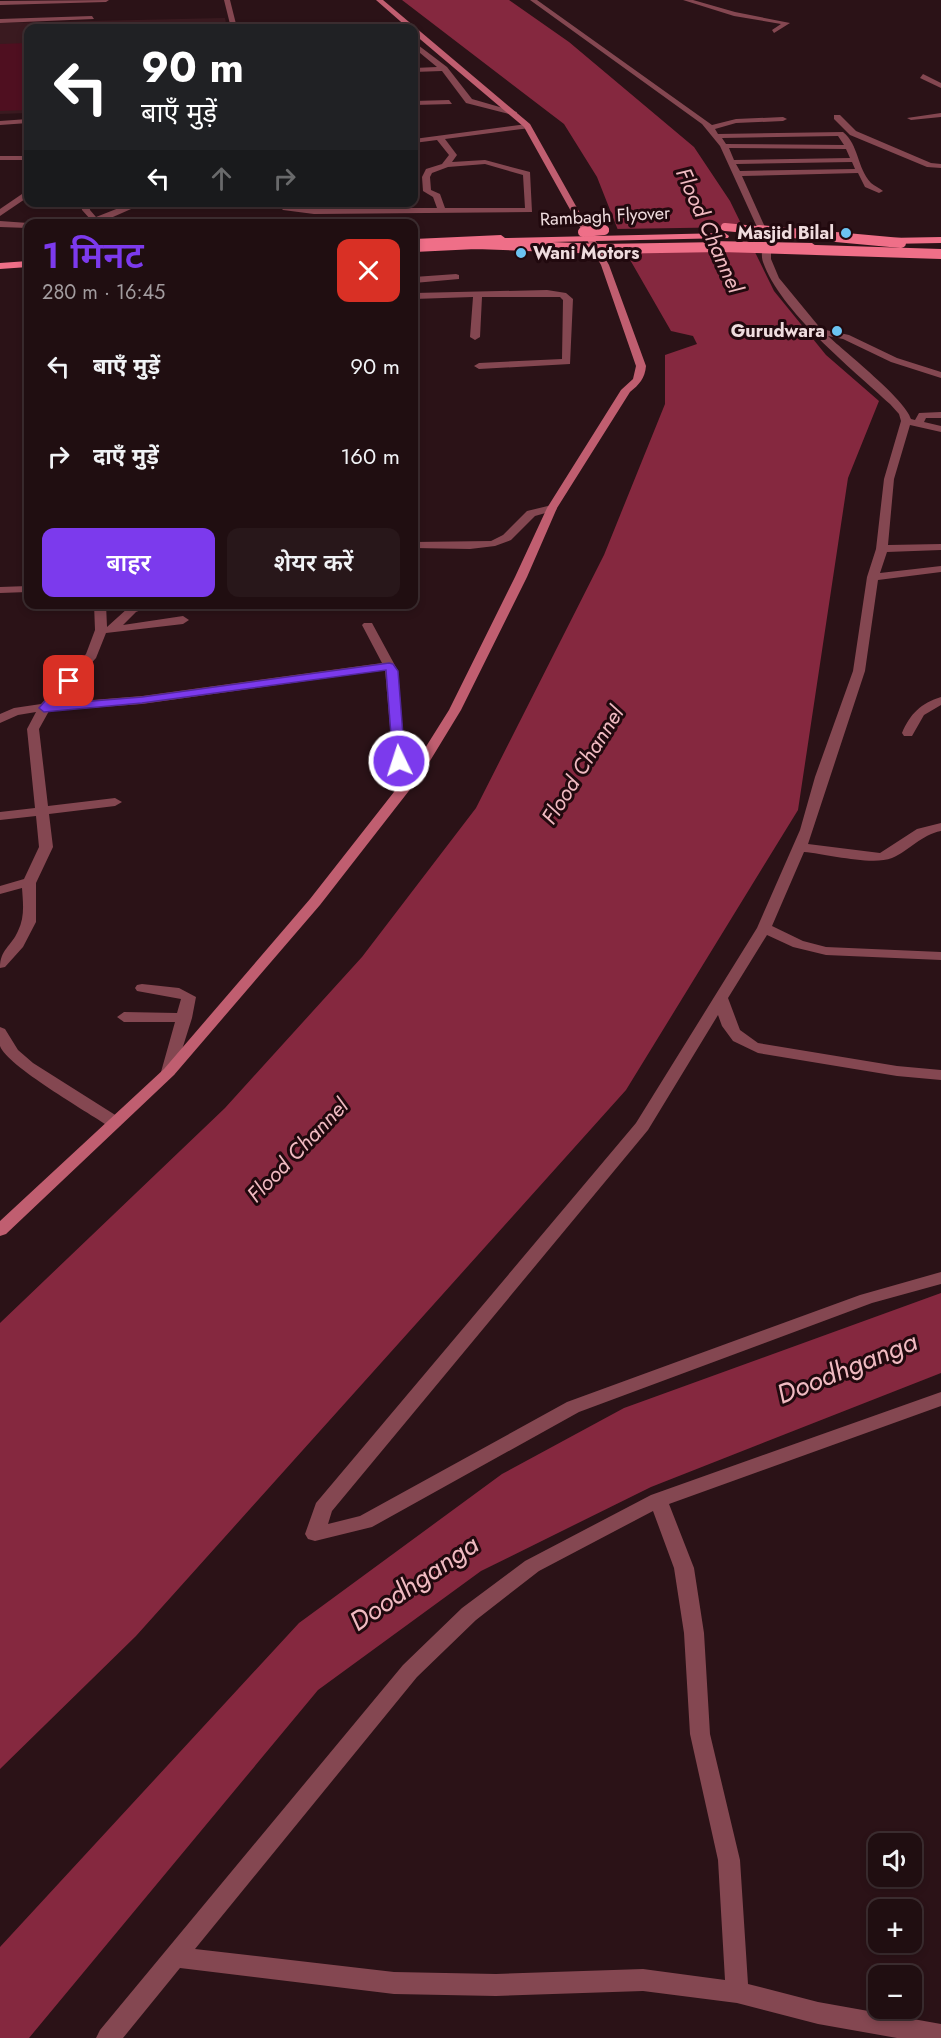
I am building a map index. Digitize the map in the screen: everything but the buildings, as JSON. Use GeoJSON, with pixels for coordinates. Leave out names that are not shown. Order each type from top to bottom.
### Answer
{"type":"FeatureCollection","features":[{"type":"Feature","properties":{"kind":"main road"},"geometry":{"type":"LineString","coordinates":[[379,0],[407,24]]}},
{"type":"Feature","properties":{"kind":"main road"},"geometry":{"type":"LineString","coordinates":[[0,1230],[169,1072],[315,902],[417,771],[455,710],[522,577],[552,508],[627,390],[641,374],[641,366],[605,265],[527,126],[418,33]]}},
{"type":"Feature","properties":{"kind":"main road","name":"Rambagh Flyover"},"geometry":{"type":"LineString","coordinates":[[418,244],[605,230],[725,228],[757,229],[867,241],[941,242]]}},
{"type":"Feature","properties":{"kind":"main road"},"geometry":{"type":"LineString","coordinates":[[418,244],[751,239],[941,252]]}},
{"type":"Feature","properties":{"kind":"main road"},"geometry":{"type":"LineString","coordinates":[[766,240],[941,242]]}},
{"type":"Feature","properties":{"kind":"main road"},"geometry":{"type":"LineString","coordinates":[[418,251],[592,241]]}},
{"type":"Feature","properties":{"kind":"main road","name":"Rambagh Flyover"},"geometry":{"type":"LineString","coordinates":[[418,244],[601,249],[721,247],[941,252]]}},
{"type":"Feature","properties":{"kind":"main road"},"geometry":{"type":"LineString","coordinates":[[0,266],[24,264]]}},
{"type":"Feature","properties":{"kind":"main road"},"geometry":{"type":"LineString","coordinates":[[0,274],[24,273]]}},
{"type":"Feature","properties":{"kind":"street"},"geometry":{"type":"LineString","coordinates":[[88,0],[93,24]]}},
{"type":"Feature","properties":{"kind":"street"},"geometry":{"type":"LineString","coordinates":[[0,3],[106,0]]}},
{"type":"Feature","properties":{"kind":"street"},"geometry":{"type":"LineString","coordinates":[[227,0],[233,24]]}},
{"type":"Feature","properties":{"kind":"street"},"geometry":{"type":"LineString","coordinates":[[533,0],[683,105],[711,128],[724,146],[766,240],[766,258],[775,276],[820,331],[874,367]]}},
{"type":"Feature","properties":{"kind":"street"},"geometry":{"type":"LineString","coordinates":[[686,0],[734,14],[787,22],[774,31]]}},
{"type":"Feature","properties":{"kind":"street"},"geometry":{"type":"LineString","coordinates":[[0,21],[92,18]]}},
{"type":"Feature","properties":{"kind":"street"},"geometry":{"type":"LineString","coordinates":[[418,47],[444,69],[469,101],[514,114]]}},
{"type":"Feature","properties":{"kind":"street"},"geometry":{"type":"LineString","coordinates":[[418,70],[444,69]]}},
{"type":"Feature","properties":{"kind":"street"},"geometry":{"type":"LineString","coordinates":[[923,76],[941,86]]}},
{"type":"Feature","properties":{"kind":"street"},"geometry":{"type":"LineString","coordinates":[[418,103],[449,102]]}},
{"type":"Feature","properties":{"kind":"street"},"geometry":{"type":"LineString","coordinates":[[911,118],[941,115]]}},
{"type":"Feature","properties":{"kind":"street"},"geometry":{"type":"LineString","coordinates":[[837,117],[858,135],[930,165],[941,166]]}},
{"type":"Feature","properties":{"kind":"street"},"geometry":{"type":"LineString","coordinates":[[711,128],[736,121],[783,119]]}},
{"type":"Feature","properties":{"kind":"street"},"geometry":{"type":"LineString","coordinates":[[0,123],[24,121]]}},
{"type":"Feature","properties":{"kind":"street"},"geometry":{"type":"LineString","coordinates":[[418,141],[527,126]]}},
{"type":"Feature","properties":{"kind":"street"},"geometry":{"type":"LineString","coordinates":[[718,136],[836,134],[845,138],[847,147],[870,188],[879,191]]}},
{"type":"Feature","properties":{"kind":"street"},"geometry":{"type":"LineString","coordinates":[[439,138],[453,153],[446,165]]}},
{"type":"Feature","properties":{"kind":"street"},"geometry":{"type":"LineString","coordinates":[[724,146],[847,147]]}},
{"type":"Feature","properties":{"kind":"street"},"geometry":{"type":"LineString","coordinates":[[6,160],[24,158]]}},
{"type":"Feature","properties":{"kind":"street"},"geometry":{"type":"LineString","coordinates":[[730,162],[855,160]]}},
{"type":"Feature","properties":{"kind":"street"},"geometry":{"type":"LineString","coordinates":[[285,207],[442,210],[529,210],[527,174],[485,162],[446,165],[429,171],[426,177],[427,191],[437,196],[442,210]]}},
{"type":"Feature","properties":{"kind":"street"},"geometry":{"type":"LineString","coordinates":[[735,174],[860,171]]}},
{"type":"Feature","properties":{"kind":"street"},"geometry":{"type":"LineString","coordinates":[[0,213],[24,197]]}},
{"type":"Feature","properties":{"kind":"street"},"geometry":{"type":"LineString","coordinates":[[100,219],[130,207]]}},
{"type":"Feature","properties":{"kind":"street"},"geometry":{"type":"LineString","coordinates":[[0,224],[24,226]]}},
{"type":"Feature","properties":{"kind":"street"},"geometry":{"type":"LineString","coordinates":[[418,280],[456,277]]}},
{"type":"Feature","properties":{"kind":"street"},"geometry":{"type":"LineString","coordinates":[[475,337],[478,294]]}},
{"type":"Feature","properties":{"kind":"street"},"geometry":{"type":"LineString","coordinates":[[418,296],[555,294],[568,299],[567,362],[479,366]]}},
{"type":"Feature","properties":{"kind":"street"},"geometry":{"type":"LineString","coordinates":[[820,331],[846,337],[874,367],[912,422],[941,429]]}},
{"type":"Feature","properties":{"kind":"street"},"geometry":{"type":"LineString","coordinates":[[874,367],[894,360],[941,375]]}},
{"type":"Feature","properties":{"kind":"street"},"geometry":{"type":"LineString","coordinates":[[941,415],[923,416],[912,422],[889,479],[882,549],[873,577],[860,671],[822,777],[807,830],[764,928],[642,1126],[323,1508],[315,1534],[365,1522],[573,1407],[866,1299],[941,1278]]}},
{"type":"Feature","properties":{"kind":"street"},"geometry":{"type":"LineString","coordinates":[[418,545],[499,542],[529,513],[552,508]]}},
{"type":"Feature","properties":{"kind":"street"},"geometry":{"type":"LineString","coordinates":[[882,549],[941,547]]}},
{"type":"Feature","properties":{"kind":"street"},"geometry":{"type":"LineString","coordinates":[[873,577],[941,569]]}},
{"type":"Feature","properties":{"kind":"street"},"geometry":{"type":"LineString","coordinates":[[0,590],[24,589]]}},
{"type":"Feature","properties":{"kind":"street"},"geometry":{"type":"LineString","coordinates":[[101,609],[107,630]]}},
{"type":"Feature","properties":{"kind":"street"},"geometry":{"type":"LineString","coordinates":[[0,964],[24,938],[30,922],[29,882],[45,852],[33,729],[44,708],[92,655],[107,630],[134,609]]}},
{"type":"Feature","properties":{"kind":"street"},"geometry":{"type":"LineString","coordinates":[[107,630],[183,620]]}},
{"type":"Feature","properties":{"kind":"street"},"geometry":{"type":"LineString","coordinates":[[368,625],[392,671],[399,761],[403,768],[417,771]]}},
{"type":"Feature","properties":{"kind":"street"},"geometry":{"type":"LineString","coordinates":[[0,719],[22,710],[142,700],[389,666]]}},
{"type":"Feature","properties":{"kind":"street"},"geometry":{"type":"LineString","coordinates":[[908,733],[914,718],[921,709],[941,701]]}},
{"type":"Feature","properties":{"kind":"street"},"geometry":{"type":"LineString","coordinates":[[0,816],[115,802]]}},
{"type":"Feature","properties":{"kind":"street"},"geometry":{"type":"LineString","coordinates":[[799,847],[881,857],[888,855],[914,834],[941,827]]}},
{"type":"Feature","properties":{"kind":"street"},"geometry":{"type":"LineString","coordinates":[[0,890],[29,882]]}},
{"type":"Feature","properties":{"kind":"street"},"geometry":{"type":"LineString","coordinates":[[764,928],[798,944],[826,951],[941,956]]}},
{"type":"Feature","properties":{"kind":"street"},"geometry":{"type":"LineString","coordinates":[[142,988],[187,994],[190,1002],[169,1072]]}},
{"type":"Feature","properties":{"kind":"street"},"geometry":{"type":"LineString","coordinates":[[721,999],[730,1029],[736,1038],[747,1045],[763,1050],[886,1070],[941,1075]]}},
{"type":"Feature","properties":{"kind":"street"},"geometry":{"type":"LineString","coordinates":[[124,1017],[185,1018]]}},
{"type":"Feature","properties":{"kind":"street"},"geometry":{"type":"LineString","coordinates":[[0,1032],[12,1053],[28,1066],[114,1122]]}},
{"type":"Feature","properties":{"kind":"street"},"geometry":{"type":"LineString","coordinates":[[108,2038],[410,1671],[469,1614],[532,1566],[658,1500],[941,1399]]}},
{"type":"Feature","properties":{"kind":"street"},"geometry":{"type":"LineString","coordinates":[[658,1500],[684,1568],[694,1633],[700,1734],[729,1860],[737,1992]]}},
{"type":"Feature","properties":{"kind":"street"},"geometry":{"type":"LineString","coordinates":[[175,1957],[394,1983],[496,1985],[643,1980],[737,1992],[818,2013],[941,2035]]}},
{"type":"Feature","properties":{"kind":"shaded area"},"geometry":{"type":"Polygon","coordinates":[[[225,18],[226,24],[24,24],[24,113],[0,114],[0,23],[225,18]]]}},
{"type":"Feature","properties":{"kind":"shaded area"},"geometry":{"type":"Polygon","coordinates":[[[24,43],[24,110],[0,111],[0,44],[24,43]]]}},
{"type":"Feature","properties":{"kind":"water","name":"Flood Channel"},"geometry":{"type":"Polygon","coordinates":[[[402,0],[509,0],[569,42],[694,147],[730,201],[774,291],[826,355],[879,401],[848,478],[798,810],[626,1090],[136,1636],[0,1769],[0,1323],[225,1108],[362,957],[476,808],[604,555],[665,404],[665,355],[697,344],[693,336],[671,331],[629,258],[597,177],[564,124],[402,0]]]}},
{"type":"Feature","properties":{"kind":"water","name":"Doodhganga"},"geometry":{"type":"Polygon","coordinates":[[[941,1293],[941,1373],[651,1487],[481,1571],[318,1690],[29,2038],[0,2038],[0,1947],[299,1623],[502,1474],[624,1408],[941,1293]]]}},
{"type":"Feature","properties":{"kind":"pier"},"geometry":{"type":"Polygon","coordinates":[[[746,227],[758,252],[718,250],[623,253],[614,229],[746,227]]]}},
{"type":"Feature","properties":{"kind":"place","name":"Masjid Bilal"},"geometry":{"type":"Point","coordinates":[846,233]}},
{"type":"Feature","properties":{"kind":"place","name":"Wani Motors"},"geometry":{"type":"Point","coordinates":[521,253]}},
{"type":"Feature","properties":{"kind":"place","name":"Gurudwara"},"geometry":{"type":"Point","coordinates":[837,331]}},
{"type":"Feature","properties":{"kind":"route"},"geometry":{"type":"LineString","coordinates":[[69,681],[44,708],[142,700],[389,666],[392,671],[399,761]]}}]}
